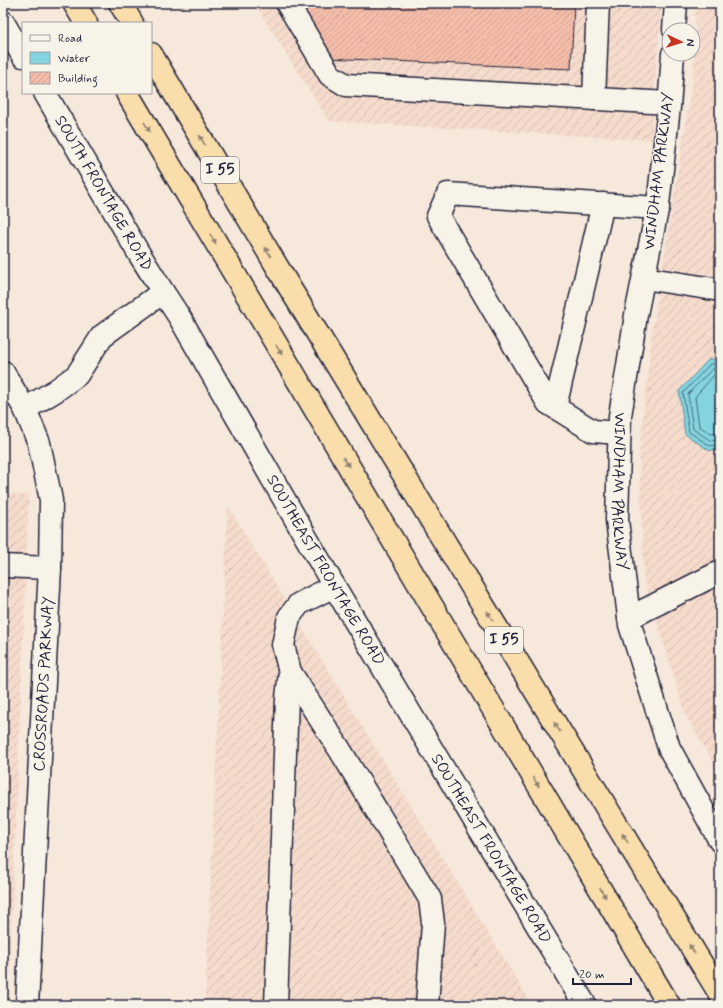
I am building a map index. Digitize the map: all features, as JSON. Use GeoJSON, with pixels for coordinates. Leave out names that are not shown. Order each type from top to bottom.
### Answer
{"type":"FeatureCollection","features":[{"type":"Feature","properties":{"kind":"highway"},"geometry":{"type":"LineString","coordinates":[[74,3],[85,22]]}},
{"type":"Feature","properties":{"kind":"highway"},"geometry":{"type":"LineString","coordinates":[[120,3],[131,22]]}},
{"type":"Feature","properties":{"kind":"highway","name":"I 55"},"geometry":{"type":"LineString","coordinates":[[152,56],[292,292],[720,994]]}},
{"type":"Feature","properties":{"kind":"highway","name":"I 55"},"geometry":{"type":"LineString","coordinates":[[128,94],[669,1005]]}},
{"type":"Feature","properties":{"kind":"street"},"geometry":{"type":"LineString","coordinates":[[287,3],[330,75],[346,85],[669,103]]}},
{"type":"Feature","properties":{"kind":"street"},"geometry":{"type":"LineString","coordinates":[[594,99],[598,3]]}},
{"type":"Feature","properties":{"kind":"street"},"geometry":{"type":"LineString","coordinates":[[675,22],[676,3]]}},
{"type":"Feature","properties":{"kind":"street"},"geometry":{"type":"LineString","coordinates":[[3,22],[22,54]]}},
{"type":"Feature","properties":{"kind":"street","name":"WINDHAM PARKWAY"},"geometry":{"type":"LineString","coordinates":[[672,62],[658,208],[636,315],[620,416],[617,520],[630,625],[669,748],[720,841]]}},
{"type":"Feature","properties":{"kind":"street","name":"SOUTH FRONTAGE ROAD"},"geometry":{"type":"LineString","coordinates":[[45,94],[163,292]]}},
{"type":"Feature","properties":{"kind":"street"},"geometry":{"type":"LineString","coordinates":[[619,434],[593,431],[548,403],[438,216],[448,194],[658,208]]}},
{"type":"Feature","properties":{"kind":"street"},"geometry":{"type":"LineString","coordinates":[[555,407],[603,204]]}},
{"type":"Feature","properties":{"kind":"street"},"geometry":{"type":"LineString","coordinates":[[644,278],[720,290]]}},
{"type":"Feature","properties":{"kind":"street"},"geometry":{"type":"LineString","coordinates":[[25,409],[55,391],[76,375],[102,336],[163,292]]}},
{"type":"Feature","properties":{"kind":"street","name":"SOUTHEAST FRONTAGE ROAD"},"geometry":{"type":"LineString","coordinates":[[163,292],[180,318],[334,586],[585,1005]]}},
{"type":"Feature","properties":{"kind":"street","name":"CROSSROADS PARKWAY"},"geometry":{"type":"LineString","coordinates":[[3,372],[25,409],[39,443],[51,500],[50,568],[27,1005]]}},
{"type":"Feature","properties":{"kind":"street"},"geometry":{"type":"LineString","coordinates":[[3,566],[50,568]]}},
{"type":"Feature","properties":{"kind":"street"},"geometry":{"type":"LineString","coordinates":[[629,618],[720,572]]}},
{"type":"Feature","properties":{"kind":"street"},"geometry":{"type":"LineString","coordinates":[[334,586],[299,604],[289,617],[283,645],[290,672],[340,750],[430,899],[432,922],[427,1005]]}},
{"type":"Feature","properties":{"kind":"street"},"geometry":{"type":"LineString","coordinates":[[276,1005],[287,698],[290,672]]}},
{"type":"Feature","properties":{"kind":"shaded area"},"geometry":{"type":"Polygon","coordinates":[[[254,3],[662,3],[654,93],[652,140],[329,121],[254,3]]]}},
{"type":"Feature","properties":{"kind":"shaded area"},"geometry":{"type":"Polygon","coordinates":[[[696,3],[720,3],[720,774],[686,716],[644,580],[639,455],[652,333],[693,77],[694,62],[701,62],[701,22],[695,22],[696,3]]]}},
{"type":"Feature","properties":{"kind":"shaded area"},"geometry":{"type":"Polygon","coordinates":[[[3,494],[29,495],[8,1005],[3,1005],[3,494]]]}},
{"type":"Feature","properties":{"kind":"shaded area"},"geometry":{"type":"Polygon","coordinates":[[[228,506],[532,1005],[205,1005],[228,506]]]}},
{"type":"Feature","properties":{"kind":"water"},"geometry":{"type":"Polygon","coordinates":[[[709,359],[720,360],[720,447],[710,451],[685,434],[679,391],[709,359]]]}},
{"type":"Feature","properties":{"kind":"building"},"geometry":{"type":"Polygon","coordinates":[[[301,3],[574,3],[571,69],[325,58],[301,9],[301,3]]]}}]}
